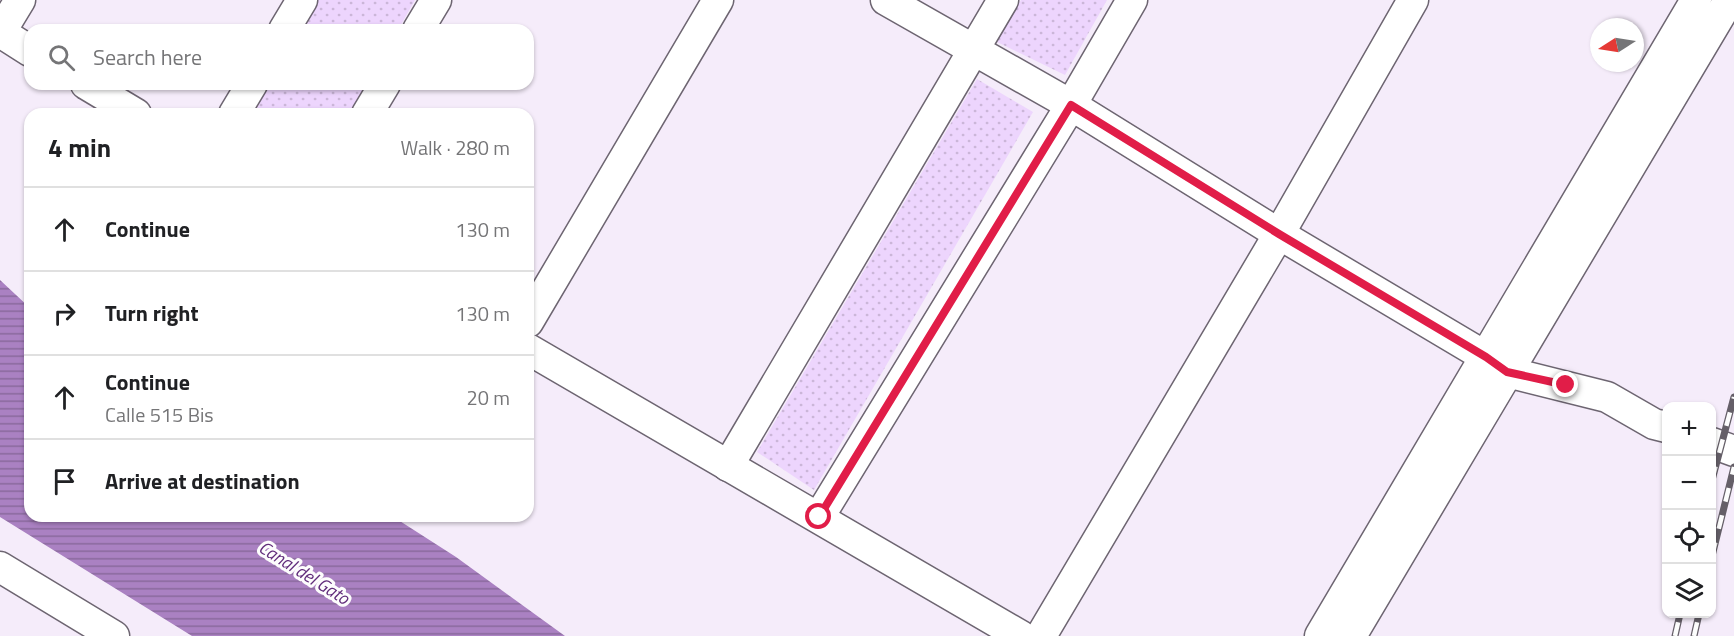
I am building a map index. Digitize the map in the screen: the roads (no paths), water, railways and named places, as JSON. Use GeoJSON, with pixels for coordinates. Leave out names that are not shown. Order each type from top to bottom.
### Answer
{"type":"FeatureCollection","features":[{"type":"Feature","properties":{"kind":"street"},"geometry":{"type":"LineString","coordinates":[[20,0],[0,32],[24,47]]}},
{"type":"Feature","properties":{"kind":"street"},"geometry":{"type":"LineString","coordinates":[[288,24],[302,0]]}},
{"type":"Feature","properties":{"kind":"street"},"geometry":{"type":"LineString","coordinates":[[422,24],[436,0]]}},
{"type":"Feature","properties":{"kind":"street"},"geometry":{"type":"LineString","coordinates":[[534,312],[718,0]]}},
{"type":"Feature","properties":{"kind":"street"},"geometry":{"type":"LineString","coordinates":[[886,0],[1071,105],[1279,234],[1497,364],[1607,397],[1654,424],[1662,426]]}},
{"type":"Feature","properties":{"kind":"street"},"geometry":{"type":"LineString","coordinates":[[728,466],[1003,0]]}},
{"type":"Feature","properties":{"kind":"street"},"geometry":{"type":"LineString","coordinates":[[819,517],[1071,105],[1132,0]]}},
{"type":"Feature","properties":{"kind":"street"},"geometry":{"type":"LineString","coordinates":[[1041,636],[1279,234],[1413,0]]}},
{"type":"Feature","properties":{"kind":"street"},"geometry":{"type":"LineString","coordinates":[[1351,636],[1696,0]]}},
{"type":"Feature","properties":{"kind":"street"},"geometry":{"type":"LineString","coordinates":[[1320,636],[1729,0]]}},
{"type":"Feature","properties":{"kind":"street"},"geometry":{"type":"LineString","coordinates":[[96,90],[125,108]]}},
{"type":"Feature","properties":{"kind":"street"},"geometry":{"type":"LineString","coordinates":[[238,108],[248,90]]}},
{"type":"Feature","properties":{"kind":"street"},"geometry":{"type":"LineString","coordinates":[[371,108],[381,90]]}},
{"type":"Feature","properties":{"kind":"street"},"geometry":{"type":"LineString","coordinates":[[534,353],[1021,636]]}},
{"type":"Feature","properties":{"kind":"street"},"geometry":{"type":"LineString","coordinates":[[1716,444],[1734,451]]}},
{"type":"Feature","properties":{"kind":"street"},"geometry":{"type":"LineString","coordinates":[[0,567],[114,636]]}},
{"type":"Feature","properties":{"kind":"water","name":"Canal del Gato"},"geometry":{"type":"Polygon","coordinates":[[[0,280],[24,302],[24,522],[401,522],[456,557],[565,636],[192,636],[0,517],[0,280]]]}},
{"type":"Feature","properties":{"kind":"railway"},"geometry":{"type":"LineString","coordinates":[[1716,465],[1734,397]]}},
{"type":"Feature","properties":{"kind":"railway"},"geometry":{"type":"LineString","coordinates":[[1716,540],[1734,467]]}},
{"type":"Feature","properties":{"kind":"railway"},"geometry":{"type":"LineString","coordinates":[[1675,636],[1679,618]]}},
{"type":"Feature","properties":{"kind":"railway"},"geometry":{"type":"LineString","coordinates":[[1694,636],[1698,618]]}}]}
